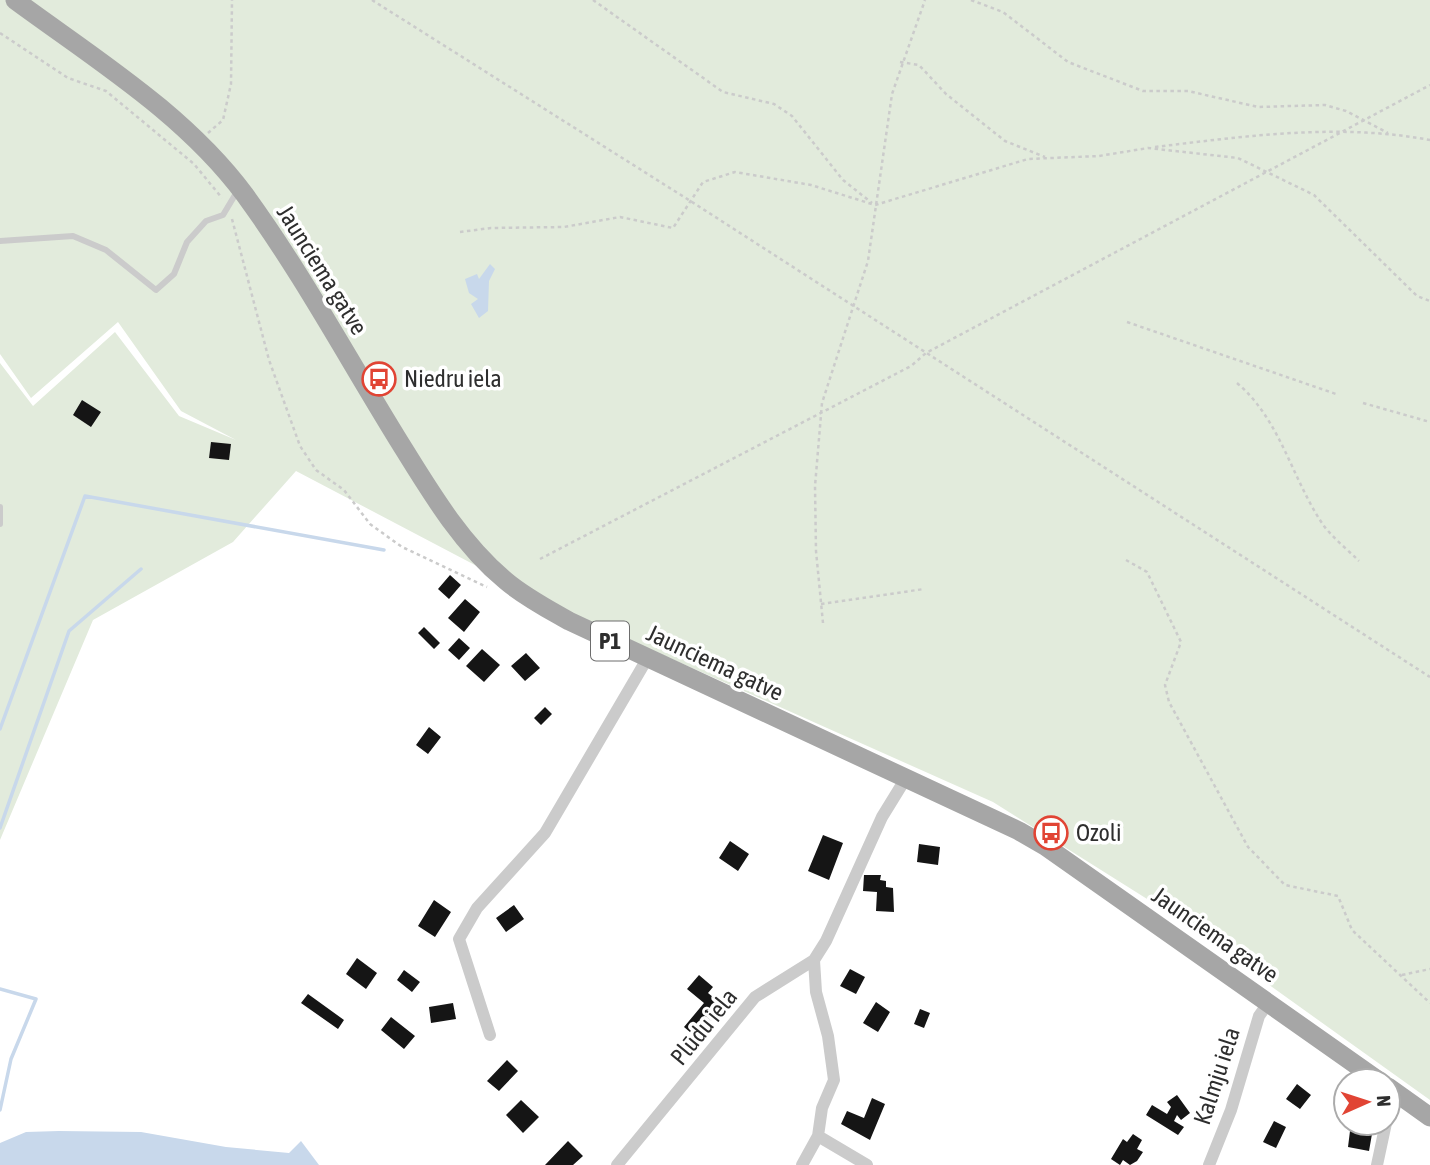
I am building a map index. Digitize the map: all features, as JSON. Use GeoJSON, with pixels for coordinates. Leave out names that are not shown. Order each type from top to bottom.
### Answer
{"type":"FeatureCollection","features":[{"type":"Feature","properties":{"kind":"main road","name":"Jaunciema gatve"},"geometry":{"type":"LineString","coordinates":[[15,0],[155,103],[197,142],[239,188],[287,258],[420,475],[472,547],[506,581],[539,604],[647,659],[906,778],[1045,846],[1360,1067]]}},
{"type":"Feature","properties":{"kind":"main road","name":"Jaunciema gatve"},"geometry":{"type":"LineString","coordinates":[[1402,1097],[1430,1117]]}},
{"type":"Feature","properties":{"kind":"street"},"geometry":{"type":"LineString","coordinates":[[490,1035],[459,939],[477,908],[545,833],[647,659]]}},
{"type":"Feature","properties":{"kind":"street","name":"Plūdu iela"},"geometry":{"type":"LineString","coordinates":[[617,1165],[755,997],[814,960],[826,941],[882,817],[906,778]]}},
{"type":"Feature","properties":{"kind":"street"},"geometry":{"type":"LineString","coordinates":[[802,1165],[818,1136],[822,1108],[834,1080],[828,1036],[816,992],[814,960]]}},
{"type":"Feature","properties":{"kind":"street","name":"Kalmju iela"},"geometry":{"type":"LineString","coordinates":[[1209,1165],[1231,1110],[1259,1016],[1269,1002]]}},
{"type":"Feature","properties":{"kind":"street"},"geometry":{"type":"LineString","coordinates":[[818,1136],[867,1165]]}},
{"type":"Feature","properties":{"kind":"street"},"geometry":{"type":"LineString","coordinates":[[1377,1165],[1383,1137]]}},
{"type":"Feature","properties":{"kind":"lane"},"geometry":{"type":"LineString","coordinates":[[0,241],[73,236],[106,250],[156,290],[174,274],[187,242],[206,220],[223,215],[239,188]]}},
{"type":"Feature","properties":{"kind":"lane"},"geometry":{"type":"LineString","coordinates":[[0,507],[0,524]]}},
{"type":"Feature","properties":{"kind":"path"},"geometry":{"type":"LineString","coordinates":[[197,142],[223,120],[231,84],[232,0]]}},
{"type":"Feature","properties":{"kind":"path"},"geometry":{"type":"LineString","coordinates":[[372,0],[692,202],[1430,677]]}},
{"type":"Feature","properties":{"kind":"path"},"geometry":{"type":"LineString","coordinates":[[593,0],[723,92],[774,104],[792,116],[843,180],[875,205]]}},
{"type":"Feature","properties":{"kind":"path"},"geometry":{"type":"LineString","coordinates":[[823,623],[816,551],[815,486],[821,410],[868,261],[892,94],[901,62],[925,0]]}},
{"type":"Feature","properties":{"kind":"path"},"geometry":{"type":"LineString","coordinates":[[971,0],[1003,12],[1068,62],[1143,91],[1188,91],[1258,107],[1325,105],[1346,111],[1363,122],[1388,132],[1430,141]]}},
{"type":"Feature","properties":{"kind":"path"},"geometry":{"type":"LineString","coordinates":[[0,33],[68,78],[106,91],[194,164],[229,206],[269,360],[300,446],[316,470],[344,490],[370,524],[402,547],[493,589]]}},
{"type":"Feature","properties":{"kind":"path"},"geometry":{"type":"LineString","coordinates":[[901,62],[919,65],[946,94],[1005,141],[1048,158]]}},
{"type":"Feature","properties":{"kind":"path"},"geometry":{"type":"LineString","coordinates":[[540,559],[821,410],[911,366],[926,353],[1430,85]]}},
{"type":"Feature","properties":{"kind":"path"},"geometry":{"type":"LineString","coordinates":[[460,232],[491,228],[564,227],[620,217],[673,229],[703,182],[735,172],[811,185],[875,205],[1028,159],[1098,156],[1265,134],[1388,132]]}},
{"type":"Feature","properties":{"kind":"path"},"geometry":{"type":"LineString","coordinates":[[1148,148],[1238,159],[1314,195],[1417,296],[1430,301]]}},
{"type":"Feature","properties":{"kind":"path"},"geometry":{"type":"LineString","coordinates":[[1127,322],[1336,394]]}},
{"type":"Feature","properties":{"kind":"path"},"geometry":{"type":"LineString","coordinates":[[1237,383],[1255,398],[1269,420],[1325,527],[1359,561]]}},
{"type":"Feature","properties":{"kind":"path"},"geometry":{"type":"LineString","coordinates":[[1363,403],[1430,422]]}},
{"type":"Feature","properties":{"kind":"path"},"geometry":{"type":"LineString","coordinates":[[1126,561],[1147,572],[1181,642],[1165,685],[1169,702],[1248,847],[1285,885],[1338,896],[1352,930],[1430,1003]]}},
{"type":"Feature","properties":{"kind":"path"},"geometry":{"type":"LineString","coordinates":[[821,604],[924,589]]}},
{"type":"Feature","properties":{"kind":"path"},"geometry":{"type":"LineString","coordinates":[[1401,975],[1430,969]]}},
{"type":"Feature","properties":{"kind":"green space"},"geometry":{"type":"Polygon","coordinates":[[[0,0],[1430,0],[1430,1100],[1402,1080],[1402,1067],[1384,1067],[1163,909],[993,802],[553,606],[296,471],[233,542],[93,620],[0,840],[0,363],[33,406],[115,332],[179,416],[236,440],[181,411],[118,322],[31,398],[0,354],[0,0]]]}},
{"type":"Feature","properties":{"kind":"water"},"geometry":{"type":"Polygon","coordinates":[[[490,264],[495,269],[489,281],[488,311],[479,318],[471,304],[478,299],[469,293],[465,279],[477,274],[479,279],[490,264]]]}},
{"type":"Feature","properties":{"kind":"water"},"geometry":{"type":"Polygon","coordinates":[[[26,1132],[141,1132],[226,1147],[289,1153],[301,1141],[319,1165],[0,1165],[0,1143],[26,1132]]]}},
{"type":"Feature","properties":{"kind":"building"},"geometry":{"type":"Polygon","coordinates":[[[82,400],[101,412],[91,427],[73,415],[82,400]]]}},
{"type":"Feature","properties":{"kind":"building"},"geometry":{"type":"Polygon","coordinates":[[[211,442],[231,444],[229,460],[209,458],[211,442]]]}},
{"type":"Feature","properties":{"kind":"building"},"geometry":{"type":"Polygon","coordinates":[[[450,575],[461,585],[449,599],[438,589],[450,575]]]}},
{"type":"Feature","properties":{"kind":"building"},"geometry":{"type":"Polygon","coordinates":[[[465,599],[480,612],[464,632],[448,618],[465,599]]]}},
{"type":"Feature","properties":{"kind":"building"},"geometry":{"type":"Polygon","coordinates":[[[424,627],[440,643],[434,649],[418,633],[424,627]]]}},
{"type":"Feature","properties":{"kind":"building"},"geometry":{"type":"Polygon","coordinates":[[[459,638],[470,648],[459,660],[448,650],[459,638]]]}},
{"type":"Feature","properties":{"kind":"building"},"geometry":{"type":"Polygon","coordinates":[[[482,649],[500,665],[484,682],[466,666],[482,649]]]}},
{"type":"Feature","properties":{"kind":"building"},"geometry":{"type":"Polygon","coordinates":[[[526,653],[540,668],[525,681],[511,666],[526,653]]]}},
{"type":"Feature","properties":{"kind":"building"},"geometry":{"type":"Polygon","coordinates":[[[545,707],[552,714],[541,725],[534,718],[545,707]]]}},
{"type":"Feature","properties":{"kind":"building"},"geometry":{"type":"Polygon","coordinates":[[[429,727],[441,737],[428,754],[416,745],[429,727]]]}},
{"type":"Feature","properties":{"kind":"building"},"geometry":{"type":"Polygon","coordinates":[[[823,835],[843,843],[829,880],[808,871],[823,835]]]}},
{"type":"Feature","properties":{"kind":"building"},"geometry":{"type":"Polygon","coordinates":[[[730,841],[749,854],[738,871],[719,858],[730,841]]]}},
{"type":"Feature","properties":{"kind":"building"},"geometry":{"type":"Polygon","coordinates":[[[919,844],[940,847],[938,865],[917,862],[919,844]]]}},
{"type":"Feature","properties":{"kind":"building"},"geometry":{"type":"Polygon","coordinates":[[[864,875],[881,875],[880,880],[886,881],[886,887],[893,888],[894,912],[876,911],[877,892],[863,891],[864,875]]]}},
{"type":"Feature","properties":{"kind":"building"},"geometry":{"type":"Polygon","coordinates":[[[434,900],[451,912],[435,937],[418,926],[434,900]]]}},
{"type":"Feature","properties":{"kind":"building"},"geometry":{"type":"Polygon","coordinates":[[[514,905],[524,919],[506,932],[496,918],[514,905]]]}},
{"type":"Feature","properties":{"kind":"building"},"geometry":{"type":"Polygon","coordinates":[[[357,958],[377,973],[366,989],[346,974],[357,958]]]}},
{"type":"Feature","properties":{"kind":"building"},"geometry":{"type":"Polygon","coordinates":[[[850,969],[865,977],[856,994],[840,986],[850,969]]]}},
{"type":"Feature","properties":{"kind":"building"},"geometry":{"type":"Polygon","coordinates":[[[404,970],[420,982],[412,992],[397,980],[404,970]]]}},
{"type":"Feature","properties":{"kind":"building"},"geometry":{"type":"Polygon","coordinates":[[[699,975],[713,987],[708,993],[724,1006],[697,1038],[684,1027],[704,1003],[687,989],[699,975]]]}},
{"type":"Feature","properties":{"kind":"building"},"geometry":{"type":"Polygon","coordinates":[[[308,994],[344,1020],[338,1029],[301,1003],[308,994]]]}},
{"type":"Feature","properties":{"kind":"building"},"geometry":{"type":"Polygon","coordinates":[[[876,1002],[890,1012],[878,1032],[863,1023],[876,1002]]]}},
{"type":"Feature","properties":{"kind":"building"},"geometry":{"type":"Polygon","coordinates":[[[453,1003],[456,1019],[431,1023],[429,1007],[453,1003]]]}},
{"type":"Feature","properties":{"kind":"building"},"geometry":{"type":"Polygon","coordinates":[[[920,1009],[930,1013],[924,1028],[914,1024],[920,1009]]]}},
{"type":"Feature","properties":{"kind":"building"},"geometry":{"type":"Polygon","coordinates":[[[391,1017],[415,1036],[404,1049],[381,1030],[391,1017]]]}},
{"type":"Feature","properties":{"kind":"building"},"geometry":{"type":"Polygon","coordinates":[[[507,1060],[518,1071],[499,1091],[487,1081],[507,1060]]]}},
{"type":"Feature","properties":{"kind":"building"},"geometry":{"type":"Polygon","coordinates":[[[1297,1084],[1311,1095],[1300,1109],[1286,1099],[1297,1084]]]}},
{"type":"Feature","properties":{"kind":"building"},"geometry":{"type":"Polygon","coordinates":[[[1177,1095],[1190,1113],[1181,1120],[1177,1115],[1174,1121],[1184,1127],[1178,1135],[1146,1115],[1152,1105],[1167,1114],[1171,1107],[1167,1102],[1177,1095]]]}},
{"type":"Feature","properties":{"kind":"building"},"geometry":{"type":"Polygon","coordinates":[[[872,1098],[885,1104],[870,1140],[841,1124],[847,1111],[864,1118],[872,1098]]]}},
{"type":"Feature","properties":{"kind":"building"},"geometry":{"type":"Polygon","coordinates":[[[521,1100],[539,1117],[523,1133],[506,1115],[521,1100]]]}},
{"type":"Feature","properties":{"kind":"building"},"geometry":{"type":"Polygon","coordinates":[[[1274,1121],[1286,1127],[1276,1148],[1263,1142],[1274,1121]]]}},
{"type":"Feature","properties":{"kind":"building"},"geometry":{"type":"Polygon","coordinates":[[[1133,1134],[1142,1140],[1137,1149],[1143,1152],[1137,1161],[1130,1165],[1123,1160],[1120,1165],[1111,1159],[1123,1139],[1127,1142],[1133,1134]]]}},
{"type":"Feature","properties":{"kind":"building"},"geometry":{"type":"Polygon","coordinates":[[[1349,1137],[1371,1137],[1369,1151],[1348,1147],[1349,1137]]]}},
{"type":"Feature","properties":{"kind":"building"},"geometry":{"type":"Polygon","coordinates":[[[568,1141],[583,1156],[573,1165],[545,1165],[568,1141]]]}},
{"type":"Feature","properties":{"kind":"waterway"},"geometry":{"type":"LineString","coordinates":[[0,729],[85,496],[384,550]]}},
{"type":"Feature","properties":{"kind":"waterway"},"geometry":{"type":"LineString","coordinates":[[0,828],[69,631],[141,569]]}},
{"type":"Feature","properties":{"kind":"waterway"},"geometry":{"type":"LineString","coordinates":[[0,989],[36,999],[11,1059],[0,1110]]}},
{"type":"Feature","properties":{"kind":"place","name":"Niedru iela"},"geometry":{"type":"Point","coordinates":[379,379]}},
{"type":"Feature","properties":{"kind":"place","name":"Ozoli"},"geometry":{"type":"Point","coordinates":[1051,833]}}]}
